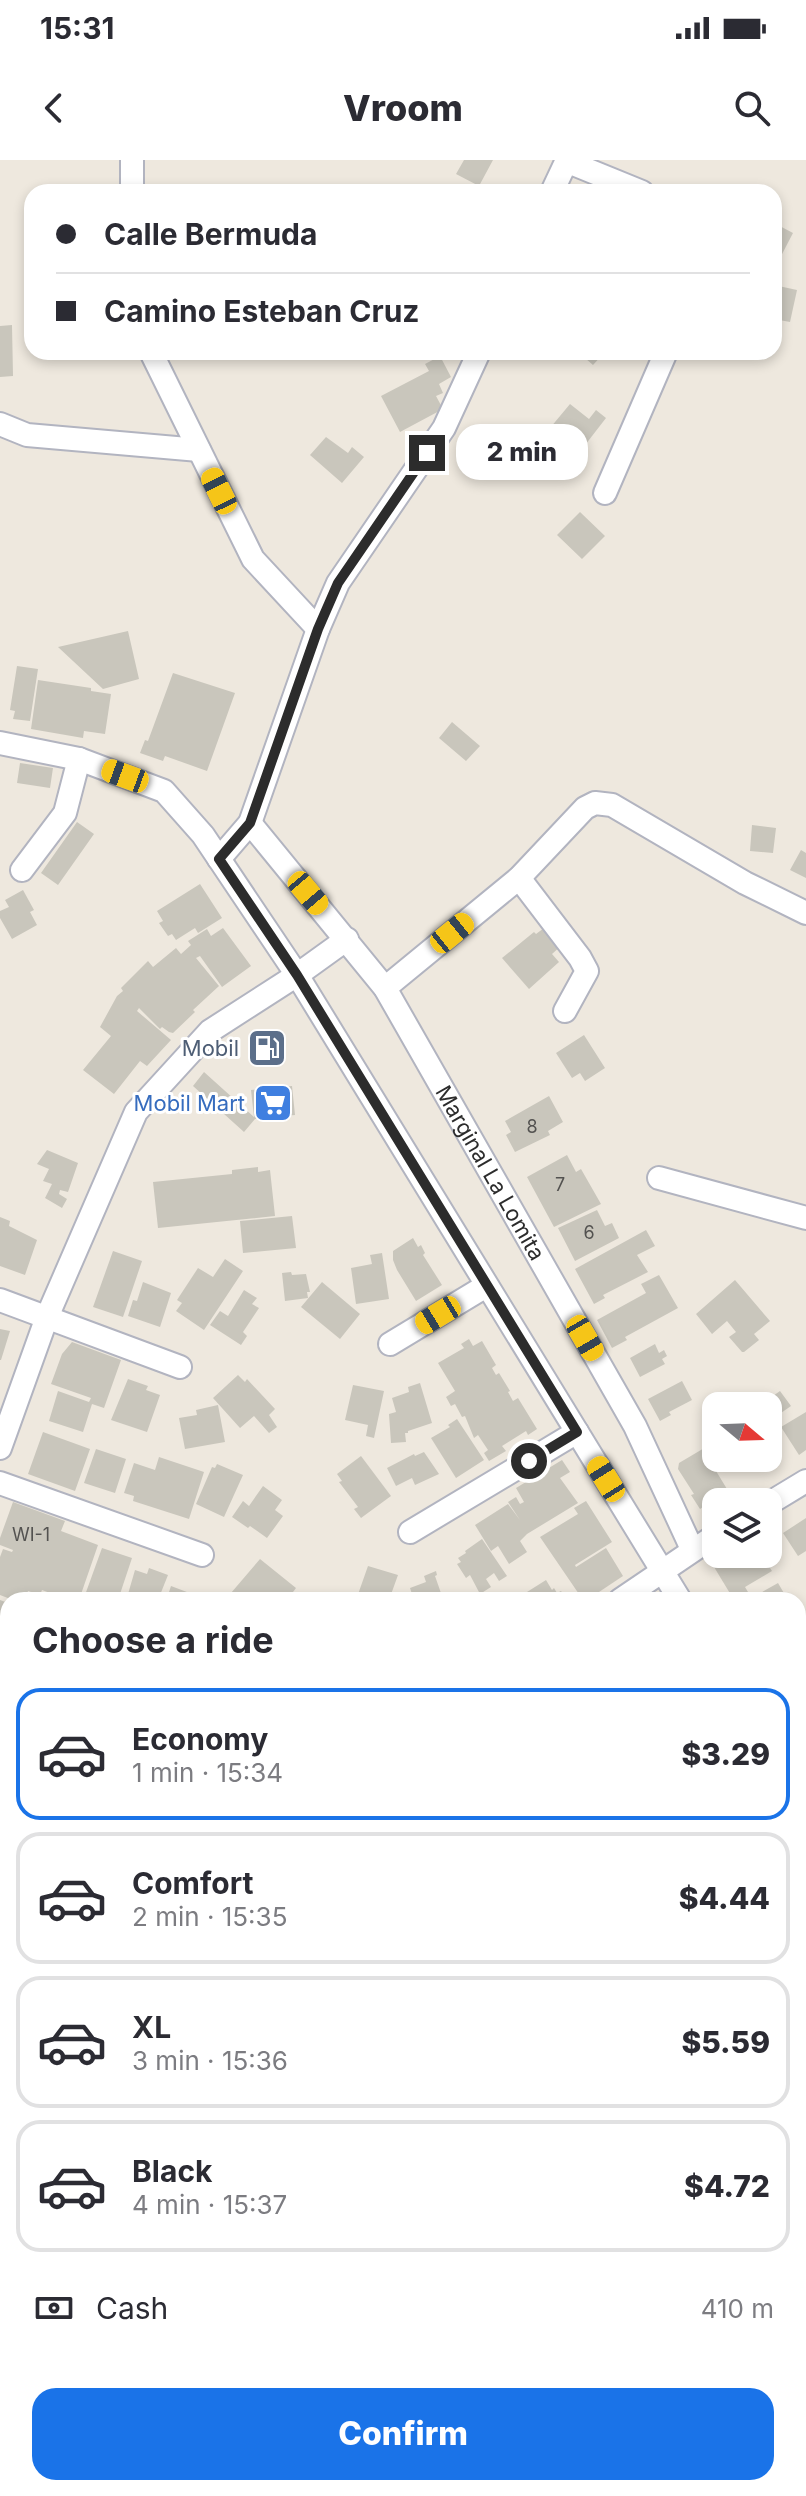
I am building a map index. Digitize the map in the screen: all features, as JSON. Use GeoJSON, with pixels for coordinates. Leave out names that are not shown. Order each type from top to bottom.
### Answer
{"type":"FeatureCollection","features":[{"type":"Feature","properties":{"kind":"street"},"geometry":{"type":"LineString","coordinates":[[132,160],[132,184]]}},
{"type":"Feature","properties":{"kind":"street"},"geometry":{"type":"LineString","coordinates":[[556,184],[566,160],[623,184]]}},
{"type":"Feature","properties":{"kind":"street"},"geometry":{"type":"LineString","coordinates":[[155,360],[253,559],[318,629]]}},
{"type":"Feature","properties":{"kind":"street"},"geometry":{"type":"LineString","coordinates":[[219,859],[250,823],[318,629],[338,583],[444,428],[475,360]]}},
{"type":"Feature","properties":{"kind":"street"},"geometry":{"type":"LineString","coordinates":[[605,493],[663,360]]}},
{"type":"Feature","properties":{"kind":"street"},"geometry":{"type":"LineString","coordinates":[[0,424],[27,435],[199,450]]}},
{"type":"Feature","properties":{"kind":"street"},"geometry":{"type":"LineString","coordinates":[[0,743],[79,759],[164,791],[203,835],[297,975],[675,1592]]}},
{"type":"Feature","properties":{"kind":"street"},"geometry":{"type":"LineString","coordinates":[[22,870],[65,813],[79,759]]}},
{"type":"Feature","properties":{"kind":"street"},"geometry":{"type":"LineString","coordinates":[[385,988],[519,878],[585,808],[595,803],[612,805],[719,868],[806,913]]}},
{"type":"Feature","properties":{"kind":"street","name":"Marginal La Lomita"},"geometry":{"type":"LineString","coordinates":[[250,823],[385,988],[635,1426],[692,1549]]}},
{"type":"Feature","properties":{"kind":"street"},"geometry":{"type":"LineString","coordinates":[[519,878],[587,971],[565,1011]]}},
{"type":"Feature","properties":{"kind":"street"},"geometry":{"type":"LineString","coordinates":[[0,1448],[47,1317],[136,1112],[210,1031],[347,939]]}},
{"type":"Feature","properties":{"kind":"street"},"geometry":{"type":"LineString","coordinates":[[659,1178],[806,1218]]}},
{"type":"Feature","properties":{"kind":"street"},"geometry":{"type":"LineString","coordinates":[[390,1344],[486,1286]]}},
{"type":"Feature","properties":{"kind":"street"},"geometry":{"type":"LineString","coordinates":[[0,1300],[180,1367]]}},
{"type":"Feature","properties":{"kind":"street"},"geometry":{"type":"LineString","coordinates":[[410,1532],[577,1432]]}},
{"type":"Feature","properties":{"kind":"street"},"geometry":{"type":"LineString","coordinates":[[782,1496],[806,1481]]}},
{"type":"Feature","properties":{"kind":"street"},"geometry":{"type":"LineString","coordinates":[[0,1483],[202,1555]]}},
{"type":"Feature","properties":{"kind":"street"},"geometry":{"type":"LineString","coordinates":[[633,1592],[702,1543]]}},
{"type":"Feature","properties":{"kind":"building"},"geometry":{"type":"Polygon","coordinates":[[[464,160],[493,160],[480,184],[456,174],[464,160]]]}},
{"type":"Feature","properties":{"kind":"building"},"geometry":{"type":"Polygon","coordinates":[[[782,227],[793,233],[782,254],[782,227]]]}},
{"type":"Feature","properties":{"kind":"building"},"geometry":{"type":"Polygon","coordinates":[[[782,287],[797,290],[790,322],[782,320],[782,287]]]}},
{"type":"Feature","properties":{"kind":"building"},"geometry":{"type":"Polygon","coordinates":[[[12,325],[13,376],[0,377],[0,326],[12,325]]]}},
{"type":"Feature","properties":{"kind":"building"},"geometry":{"type":"Polygon","coordinates":[[[442,360],[451,377],[439,384],[443,393],[436,396],[443,409],[400,432],[381,396],[429,371],[425,364],[442,360]]]}},
{"type":"Feature","properties":{"kind":"building"},"geometry":{"type":"Polygon","coordinates":[[[570,404],[589,419],[596,410],[606,418],[575,458],[545,434],[570,404]]]}},
{"type":"Feature","properties":{"kind":"building"},"geometry":{"type":"Polygon","coordinates":[[[326,437],[348,453],[352,447],[364,457],[342,483],[310,455],[326,437]]]}},
{"type":"Feature","properties":{"kind":"building"},"geometry":{"type":"Polygon","coordinates":[[[580,512],[605,536],[582,559],[557,535],[580,512]]]}},
{"type":"Feature","properties":{"kind":"building"},"geometry":{"type":"Polygon","coordinates":[[[128,631],[139,679],[103,689],[58,647],[128,631]]]}},
{"type":"Feature","properties":{"kind":"building"},"geometry":{"type":"Polygon","coordinates":[[[17,666],[38,669],[30,721],[13,719],[15,711],[10,710],[17,666]]]}},
{"type":"Feature","properties":{"kind":"building"},"geometry":{"type":"Polygon","coordinates":[[[173,673],[235,693],[207,771],[165,756],[163,761],[140,753],[145,740],[148,741],[173,673]]]}},
{"type":"Feature","properties":{"kind":"building"},"geometry":{"type":"Polygon","coordinates":[[[38,680],[111,694],[105,734],[84,731],[83,738],[31,729],[38,680]]]}},
{"type":"Feature","properties":{"kind":"building"},"geometry":{"type":"Polygon","coordinates":[[[452,722],[480,746],[466,761],[439,738],[452,722]]]}},
{"type":"Feature","properties":{"kind":"building"},"geometry":{"type":"Polygon","coordinates":[[[20,763],[53,768],[50,788],[17,783],[20,763]]]}},
{"type":"Feature","properties":{"kind":"building"},"geometry":{"type":"Polygon","coordinates":[[[77,822],[94,834],[58,885],[41,873],[77,822]]]}},
{"type":"Feature","properties":{"kind":"building"},"geometry":{"type":"Polygon","coordinates":[[[752,825],[776,828],[773,853],[750,851],[752,825]]]}},
{"type":"Feature","properties":{"kind":"building"},"geometry":{"type":"Polygon","coordinates":[[[801,850],[806,853],[806,878],[790,870],[801,850]]]}},
{"type":"Feature","properties":{"kind":"building"},"geometry":{"type":"Polygon","coordinates":[[[200,884],[222,918],[198,933],[195,928],[176,940],[172,934],[168,936],[159,923],[163,921],[157,911],[200,884]]]}},
{"type":"Feature","properties":{"kind":"building"},"geometry":{"type":"Polygon","coordinates":[[[23,890],[34,910],[30,912],[37,925],[12,939],[0,918],[0,911],[9,907],[5,900],[23,890]]]}},
{"type":"Feature","properties":{"kind":"building"},"geometry":{"type":"Polygon","coordinates":[[[548,925],[562,945],[552,954],[559,962],[529,989],[502,958],[534,932],[536,934],[548,925]]]}},
{"type":"Feature","properties":{"kind":"building"},"geometry":{"type":"Polygon","coordinates":[[[223,928],[251,966],[222,987],[200,956],[196,958],[219,986],[173,1033],[162,1027],[160,1029],[139,1008],[137,1011],[171,1040],[147,1066],[140,1061],[114,1094],[83,1070],[111,1036],[100,1027],[123,991],[121,988],[148,961],[153,967],[176,948],[181,954],[191,945],[188,941],[207,929],[211,936],[223,928]]]}},
{"type":"Feature","properties":{"kind":"building"},"geometry":{"type":"Polygon","coordinates":[[[584,1035],[605,1068],[585,1081],[580,1073],[572,1078],[556,1053],[584,1035]]]}},
{"type":"Feature","properties":{"kind":"building"},"geometry":{"type":"Polygon","coordinates":[[[259,1040],[285,1042],[282,1063],[257,1060],[259,1040]]]}},
{"type":"Feature","properties":{"kind":"building"},"geometry":{"type":"Polygon","coordinates":[[[204,1072],[254,1117],[251,1090],[292,1086],[295,1115],[255,1119],[244,1132],[193,1086],[204,1072]]]}},
{"type":"Feature","properties":{"kind":"building"},"geometry":{"type":"Polygon","coordinates":[[[549,1096],[563,1122],[548,1131],[550,1135],[515,1152],[506,1135],[511,1132],[505,1121],[549,1096]]]}},
{"type":"Feature","properties":{"kind":"building"},"geometry":{"type":"Polygon","coordinates":[[[47,1150],[78,1163],[68,1192],[60,1190],[59,1194],[67,1199],[62,1208],[45,1198],[52,1184],[43,1181],[49,1169],[37,1164],[47,1150]]]}},
{"type":"Feature","properties":{"kind":"building"},"geometry":{"type":"Polygon","coordinates":[[[567,1155],[576,1172],[581,1169],[601,1204],[554,1227],[527,1177],[567,1155]]]}},
{"type":"Feature","properties":{"kind":"building"},"geometry":{"type":"Polygon","coordinates":[[[258,1167],[258,1172],[270,1170],[275,1216],[158,1228],[153,1182],[232,1174],[232,1170],[258,1167]]]}},
{"type":"Feature","properties":{"kind":"building"},"geometry":{"type":"Polygon","coordinates":[[[597,1210],[605,1226],[612,1223],[619,1238],[575,1261],[558,1228],[597,1210]]]}},
{"type":"Feature","properties":{"kind":"building"},"geometry":{"type":"Polygon","coordinates":[[[292,1216],[296,1248],[243,1253],[240,1221],[292,1216]]]}},
{"type":"Feature","properties":{"kind":"building"},"geometry":{"type":"Polygon","coordinates":[[[0,1217],[10,1221],[9,1226],[37,1240],[25,1275],[0,1266],[0,1217]]]}},
{"type":"Feature","properties":{"kind":"building"},"geometry":{"type":"Polygon","coordinates":[[[646,1230],[655,1246],[637,1255],[648,1272],[603,1295],[605,1298],[594,1304],[575,1269],[646,1230]]]}},
{"type":"Feature","properties":{"kind":"building"},"geometry":{"type":"Polygon","coordinates":[[[413,1238],[418,1247],[421,1245],[423,1255],[442,1285],[416,1301],[393,1260],[393,1251],[413,1238]]]}},
{"type":"Feature","properties":{"kind":"building"},"geometry":{"type":"Polygon","coordinates":[[[113,1251],[142,1261],[123,1317],[93,1307],[113,1251]]]}},
{"type":"Feature","properties":{"kind":"building"},"geometry":{"type":"Polygon","coordinates":[[[382,1253],[389,1299],[356,1304],[351,1268],[372,1264],[370,1255],[382,1253]]]}},
{"type":"Feature","properties":{"kind":"building"},"geometry":{"type":"Polygon","coordinates":[[[225,1259],[243,1271],[204,1330],[176,1311],[182,1303],[177,1300],[198,1268],[213,1277],[225,1259]]]}},
{"type":"Feature","properties":{"kind":"building"},"geometry":{"type":"Polygon","coordinates":[[[291,1272],[292,1275],[306,1274],[310,1292],[307,1292],[308,1298],[285,1301],[282,1273],[291,1272]]]}},
{"type":"Feature","properties":{"kind":"building"},"geometry":{"type":"Polygon","coordinates":[[[659,1275],[678,1308],[625,1337],[627,1340],[612,1348],[597,1320],[646,1293],[641,1284],[659,1275]]]}},
{"type":"Feature","properties":{"kind":"building"},"geometry":{"type":"Polygon","coordinates":[[[735,1280],[770,1321],[754,1334],[759,1340],[744,1352],[729,1337],[736,1332],[727,1321],[712,1334],[696,1314],[735,1280]]]}},
{"type":"Feature","properties":{"kind":"building"},"geometry":{"type":"Polygon","coordinates":[[[143,1282],[171,1293],[160,1327],[128,1316],[143,1282]]]}},
{"type":"Feature","properties":{"kind":"building"},"geometry":{"type":"Polygon","coordinates":[[[322,1282],[360,1314],[340,1339],[301,1307],[322,1282]]]}},
{"type":"Feature","properties":{"kind":"building"},"geometry":{"type":"Polygon","coordinates":[[[244,1290],[257,1298],[252,1304],[259,1308],[243,1332],[247,1336],[241,1345],[210,1325],[220,1311],[228,1316],[244,1290]]]}},
{"type":"Feature","properties":{"kind":"building"},"geometry":{"type":"Polygon","coordinates":[[[0,1329],[10,1331],[1,1360],[0,1360],[0,1329]]]}},
{"type":"Feature","properties":{"kind":"building"},"geometry":{"type":"Polygon","coordinates":[[[469,1339],[473,1346],[482,1341],[496,1365],[492,1368],[496,1375],[499,1373],[513,1401],[518,1398],[537,1429],[528,1435],[526,1431],[502,1446],[506,1451],[489,1461],[484,1453],[488,1450],[478,1435],[474,1438],[465,1416],[462,1417],[455,1404],[451,1406],[446,1397],[455,1391],[438,1363],[464,1348],[461,1344],[469,1339]]]}},
{"type":"Feature","properties":{"kind":"building"},"geometry":{"type":"Polygon","coordinates":[[[72,1342],[121,1360],[104,1408],[92,1404],[83,1432],[49,1421],[58,1391],[89,1402],[91,1398],[51,1384],[62,1354],[72,1342]]]}},
{"type":"Feature","properties":{"kind":"building"},"geometry":{"type":"Polygon","coordinates":[[[655,1344],[659,1353],[664,1350],[667,1356],[662,1359],[665,1364],[640,1377],[630,1358],[655,1344]]]}},
{"type":"Feature","properties":{"kind":"building"},"geometry":{"type":"Polygon","coordinates":[[[238,1375],[245,1382],[247,1379],[275,1409],[269,1415],[277,1427],[269,1433],[254,1416],[240,1428],[213,1398],[238,1375]]]}},
{"type":"Feature","properties":{"kind":"building"},"geometry":{"type":"Polygon","coordinates":[[[128,1379],[148,1386],[146,1390],[160,1395],[147,1432],[111,1420],[128,1379]]]}},
{"type":"Feature","properties":{"kind":"building"},"geometry":{"type":"Polygon","coordinates":[[[682,1381],[692,1400],[669,1412],[671,1415],[660,1421],[648,1399],[682,1381]]]}},
{"type":"Feature","properties":{"kind":"building"},"geometry":{"type":"Polygon","coordinates":[[[420,1383],[432,1423],[405,1433],[406,1442],[391,1443],[389,1414],[396,1412],[392,1398],[409,1392],[408,1387],[420,1383]]]}},
{"type":"Feature","properties":{"kind":"building"},"geometry":{"type":"Polygon","coordinates":[[[353,1385],[384,1391],[374,1438],[366,1436],[368,1425],[345,1420],[353,1385]]]}},
{"type":"Feature","properties":{"kind":"building"},"geometry":{"type":"Polygon","coordinates":[[[782,1394],[791,1406],[782,1412],[782,1394]]]}},
{"type":"Feature","properties":{"kind":"building"},"geometry":{"type":"Polygon","coordinates":[[[218,1405],[225,1442],[185,1449],[179,1418],[197,1415],[196,1410],[218,1405]]]}},
{"type":"Feature","properties":{"kind":"building"},"geometry":{"type":"Polygon","coordinates":[[[806,1412],[806,1450],[799,1455],[782,1426],[806,1412]]]}},
{"type":"Feature","properties":{"kind":"building"},"geometry":{"type":"Polygon","coordinates":[[[457,1419],[484,1460],[456,1478],[431,1438],[457,1419]]]}},
{"type":"Feature","properties":{"kind":"building"},"geometry":{"type":"Polygon","coordinates":[[[43,1432],[90,1449],[75,1491],[28,1474],[43,1432]]]}},
{"type":"Feature","properties":{"kind":"building"},"geometry":{"type":"Polygon","coordinates":[[[96,1449],[126,1459],[115,1493],[84,1483],[96,1449]]]}},
{"type":"Feature","properties":{"kind":"building"},"geometry":{"type":"Polygon","coordinates":[[[702,1449],[702,1472],[717,1472],[726,1488],[702,1488],[700,1509],[678,1469],[679,1463],[702,1449]]]}},
{"type":"Feature","properties":{"kind":"building"},"geometry":{"type":"Polygon","coordinates":[[[424,1452],[439,1474],[415,1485],[412,1478],[396,1486],[387,1468],[424,1452]]]}},
{"type":"Feature","properties":{"kind":"building"},"geometry":{"type":"Polygon","coordinates":[[[361,1456],[391,1496],[361,1518],[354,1509],[358,1507],[339,1482],[342,1481],[337,1474],[361,1456]]]}},
{"type":"Feature","properties":{"kind":"building"},"geometry":{"type":"Polygon","coordinates":[[[159,1457],[204,1472],[189,1519],[133,1501],[134,1496],[124,1493],[134,1463],[155,1470],[159,1457]]]}},
{"type":"Feature","properties":{"kind":"building"},"geometry":{"type":"Polygon","coordinates":[[[562,1460],[570,1472],[560,1478],[578,1503],[527,1534],[520,1541],[527,1552],[509,1564],[498,1546],[491,1551],[475,1525],[508,1504],[520,1520],[508,1502],[516,1497],[520,1504],[524,1502],[516,1488],[562,1460]]]}},
{"type":"Feature","properties":{"kind":"building"},"geometry":{"type":"Polygon","coordinates":[[[217,1464],[243,1475],[224,1517],[196,1504],[212,1467],[215,1468],[217,1464]]]}},
{"type":"Feature","properties":{"kind":"building"},"geometry":{"type":"Polygon","coordinates":[[[263,1486],[282,1500],[275,1510],[283,1516],[267,1538],[232,1517],[243,1501],[249,1506],[263,1486]]]}},
{"type":"Feature","properties":{"kind":"building"},"geometry":{"type":"Polygon","coordinates":[[[586,1501],[612,1542],[576,1567],[606,1548],[623,1576],[599,1592],[578,1592],[540,1537],[578,1514],[574,1508],[586,1501]]]}},
{"type":"Feature","properties":{"kind":"building"},"geometry":{"type":"Polygon","coordinates":[[[13,1502],[65,1521],[61,1531],[98,1545],[82,1592],[0,1592],[0,1557],[3,1549],[13,1550],[0,1545],[13,1502]]]}},
{"type":"Feature","properties":{"kind":"building"},"geometry":{"type":"Polygon","coordinates":[[[806,1518],[806,1551],[798,1556],[783,1533],[806,1518]]]}},
{"type":"Feature","properties":{"kind":"building"},"geometry":{"type":"Polygon","coordinates":[[[482,1539],[507,1576],[499,1581],[494,1573],[486,1579],[491,1587],[479,1592],[470,1575],[466,1578],[457,1564],[465,1551],[482,1539]]]}},
{"type":"Feature","properties":{"kind":"building"},"geometry":{"type":"Polygon","coordinates":[[[102,1548],[132,1558],[121,1592],[86,1592],[102,1548]]]}},
{"type":"Feature","properties":{"kind":"building"},"geometry":{"type":"Polygon","coordinates":[[[260,1559],[296,1588],[293,1592],[232,1592],[260,1559]]]}},
{"type":"Feature","properties":{"kind":"building"},"geometry":{"type":"Polygon","coordinates":[[[368,1566],[398,1575],[392,1592],[359,1592],[368,1566]]]}},
{"type":"Feature","properties":{"kind":"building"},"geometry":{"type":"Polygon","coordinates":[[[149,1568],[168,1575],[161,1592],[129,1592],[135,1570],[147,1574],[149,1568]]]}},
{"type":"Feature","properties":{"kind":"building"},"geometry":{"type":"Polygon","coordinates":[[[715,1568],[770,1568],[772,1571],[745,1587],[748,1592],[729,1592],[715,1568]]]}},
{"type":"Feature","properties":{"kind":"building"},"geometry":{"type":"Polygon","coordinates":[[[436,1571],[441,1592],[411,1592],[410,1588],[426,1582],[424,1576],[436,1571]]]}},
{"type":"Feature","properties":{"kind":"building"},"geometry":{"type":"Polygon","coordinates":[[[546,1580],[556,1592],[527,1592],[546,1580]]]}},
{"type":"Feature","properties":{"kind":"building"},"geometry":{"type":"Polygon","coordinates":[[[778,1583],[783,1592],[762,1592],[778,1583]]]}},
{"type":"Feature","properties":{"kind":"building"},"geometry":{"type":"Polygon","coordinates":[[[171,1586],[187,1592],[169,1592],[171,1586]]]}},
{"type":"Feature","properties":{"kind":"place","name":"Mobil"},"geometry":{"type":"Point","coordinates":[267,1048]}},
{"type":"Feature","properties":{"kind":"place","name":"Mobil Mart"},"geometry":{"type":"Point","coordinates":[273,1103]}},
{"type":"Feature","properties":{"kind":"route"},"geometry":{"type":"LineString","coordinates":[[427,453],[338,583],[318,629],[250,823],[219,859],[297,975],[577,1432],[529,1461]]}}]}
